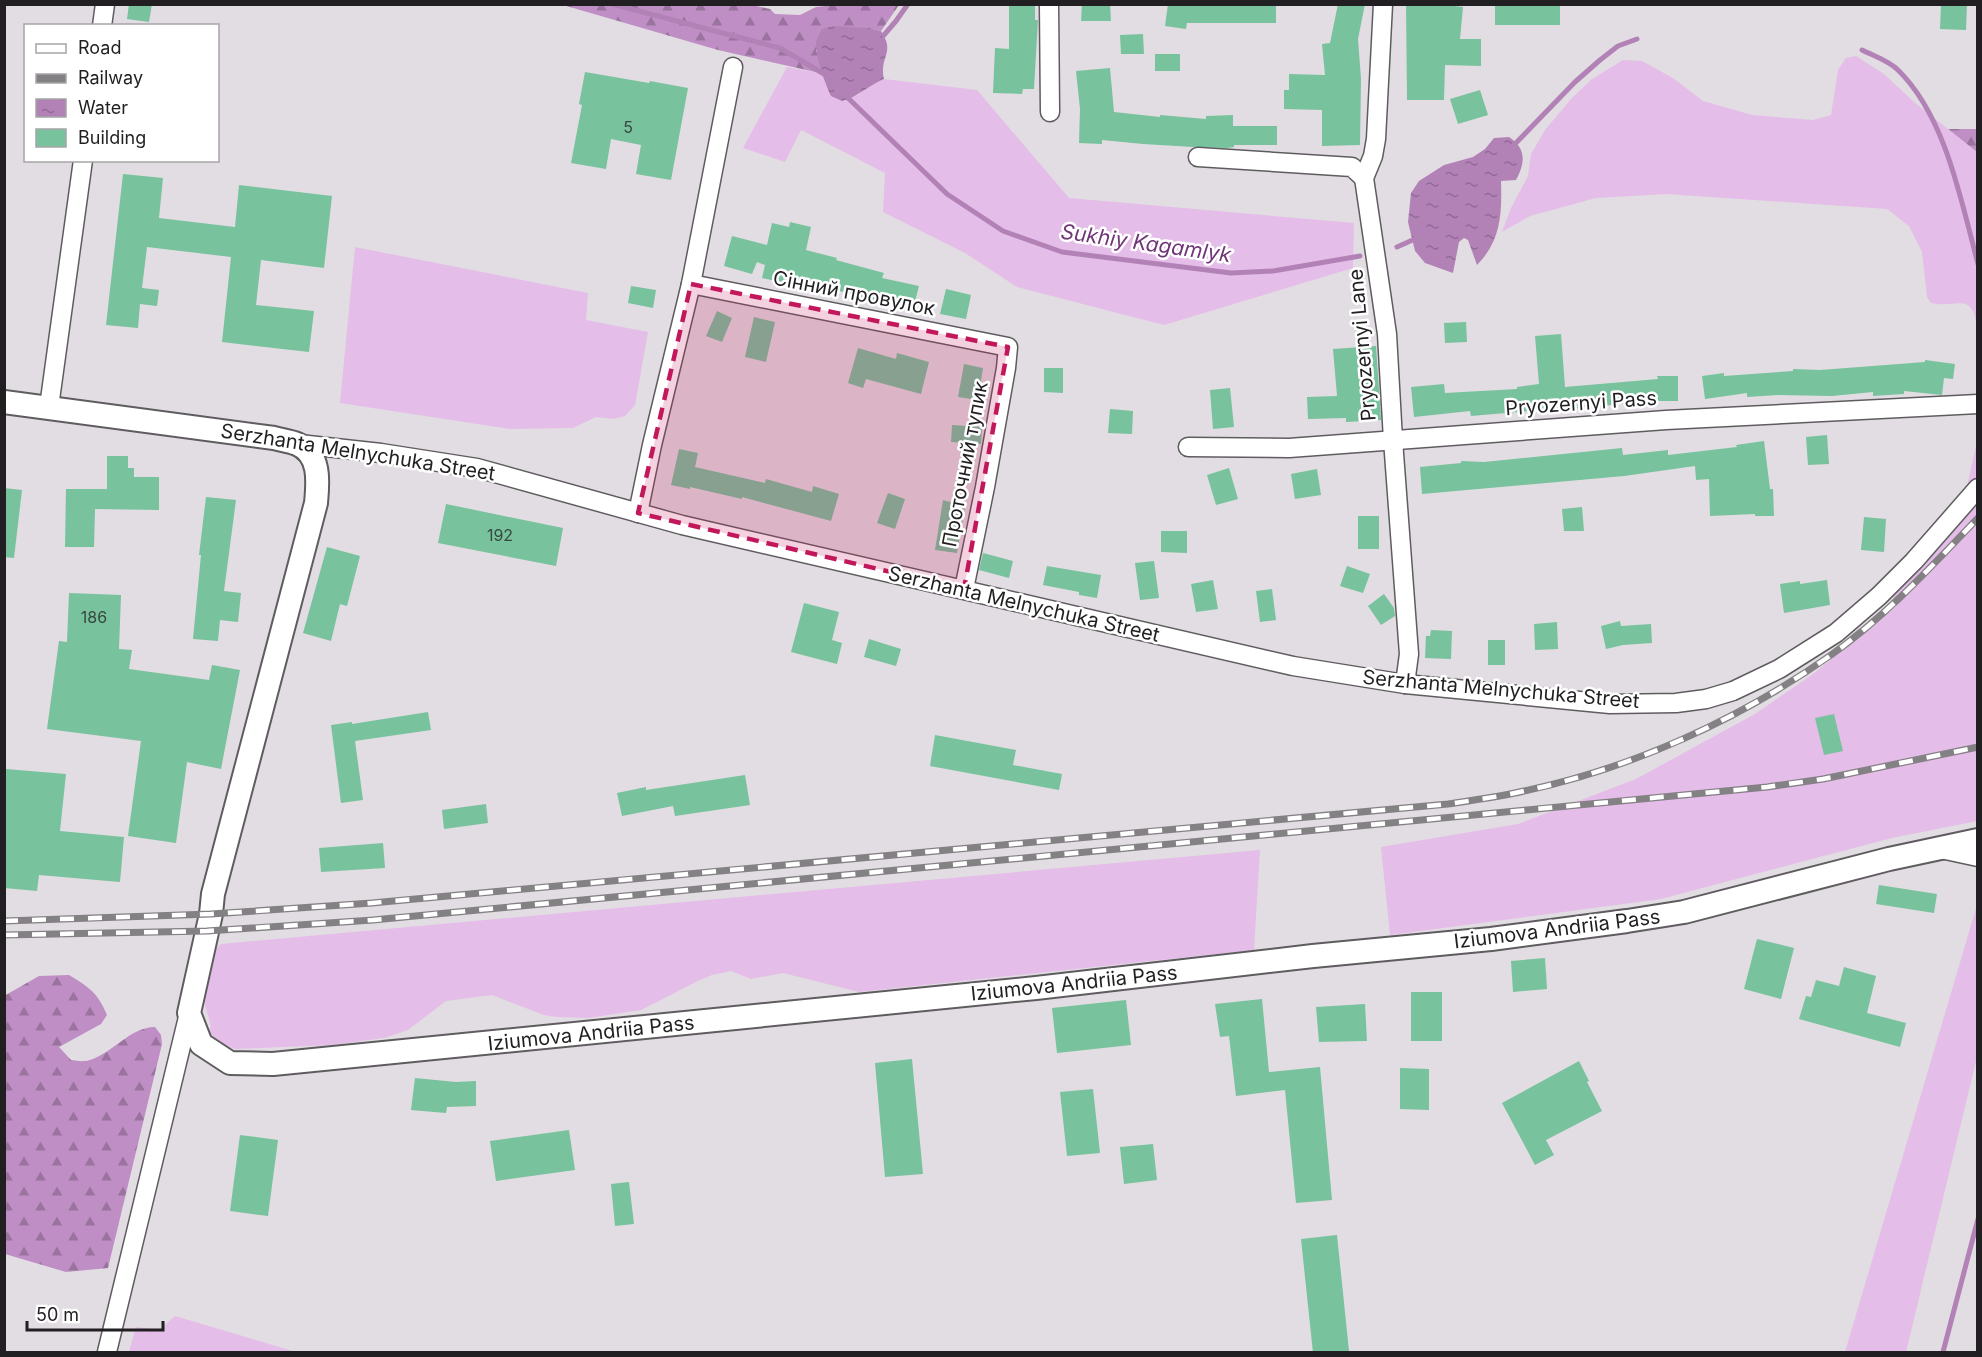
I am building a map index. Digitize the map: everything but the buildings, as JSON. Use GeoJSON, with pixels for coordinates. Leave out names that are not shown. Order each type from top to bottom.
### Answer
{"type":"FeatureCollection","features":[{"type":"Feature","properties":{"kind":"street"},"geometry":{"type":"LineString","coordinates":[[102,24],[105,4]]}},
{"type":"Feature","properties":{"kind":"street"},"geometry":{"type":"LineString","coordinates":[[1049,4],[1050,112]]}},
{"type":"Feature","properties":{"kind":"street","name":"Pryozernyi Lane"},"geometry":{"type":"LineString","coordinates":[[1383,4],[1376,139],[1373,156],[1364,178],[1387,334],[1410,654],[1406,684]]}},
{"type":"Feature","properties":{"kind":"street"},"geometry":{"type":"LineString","coordinates":[[638,513],[652,444],[691,284],[733,67]]}},
{"type":"Feature","properties":{"kind":"street"},"geometry":{"type":"LineString","coordinates":[[1198,157],[1352,167],[1364,178]]}},
{"type":"Feature","properties":{"kind":"street"},"geometry":{"type":"LineString","coordinates":[[49,407],[83,162]]}},
{"type":"Feature","properties":{"kind":"street","name":"Сінний провулок"},"geometry":{"type":"LineString","coordinates":[[691,284],[1008,347]]}},
{"type":"Feature","properties":{"kind":"street","name":"Проточний тупик"},"geometry":{"type":"LineString","coordinates":[[964,590],[1008,347]]}},
{"type":"Feature","properties":{"kind":"street","name":"Serzhanta Melnychuka Street"},"geometry":{"type":"LineString","coordinates":[[4,402],[477,468],[682,525],[1293,666],[1406,684],[1610,704],[1676,703],[1706,699],[1733,691],[1779,669],[1836,633],[1879,596],[1914,561],[1977,488]]}},
{"type":"Feature","properties":{"kind":"street","name":"Pryozernyi Pass"},"geometry":{"type":"LineString","coordinates":[[1188,447],[1289,448],[1666,420],[1977,404]]}},
{"type":"Feature","properties":{"kind":"street"},"geometry":{"type":"LineString","coordinates":[[107,1353],[189,1013],[211,914],[213,894],[316,503],[318,479],[314,460],[299,444]]}},
{"type":"Feature","properties":{"kind":"street","name":"Iziumova Andriia Pass"},"geometry":{"type":"LineString","coordinates":[[189,1013],[201,1044],[230,1063],[296,1062],[1036,988],[1313,956],[1491,939],[1616,923],[1684,912],[1889,859],[1977,840]]}},
{"type":"Feature","properties":{"kind":"street"},"geometry":{"type":"LineString","coordinates":[[1940,849],[1977,857]]}},
{"type":"Feature","properties":{"kind":"highlighted area"},"geometry":{"type":"Polygon","coordinates":[[[691,284],[1008,347],[964,589],[638,513],[691,284]]]}},
{"type":"Feature","properties":{"kind":"shaded area"},"geometry":{"type":"Polygon","coordinates":[[[1856,56],[1884,74],[1914,102],[1977,152],[1977,327],[1975,316],[1967,305],[1931,303],[1927,297],[1922,252],[1909,226],[1887,209],[1666,194],[1596,198],[1530,216],[1502,232],[1511,208],[1528,176],[1531,154],[1545,130],[1571,99],[1592,79],[1623,60],[1642,61],[1673,78],[1703,101],[1752,115],[1813,120],[1831,115],[1838,70],[1846,58],[1856,56]]]}},
{"type":"Feature","properties":{"kind":"shaded area"},"geometry":{"type":"Polygon","coordinates":[[[787,67],[824,74],[826,85],[858,95],[873,83],[884,79],[977,90],[1069,198],[1354,223],[1353,268],[1164,325],[1017,287],[965,253],[883,212],[885,173],[801,130],[785,162],[743,148],[787,67]]]}},
{"type":"Feature","properties":{"kind":"shaded area"},"geometry":{"type":"Polygon","coordinates":[[[355,247],[588,293],[586,320],[648,332],[635,405],[625,416],[614,419],[596,417],[573,428],[510,429],[340,403],[355,247]]]}},
{"type":"Feature","properties":{"kind":"shaded area"},"geometry":{"type":"Polygon","coordinates":[[[1977,441],[1977,821],[1892,838],[1661,899],[1390,935],[1381,847],[1518,824],[1636,779],[1755,714],[1813,674],[1897,606],[1886,577],[1966,491],[1977,441]]]}},
{"type":"Feature","properties":{"kind":"shaded area"},"geometry":{"type":"Polygon","coordinates":[[[1260,850],[1254,950],[859,992],[783,973],[751,979],[731,971],[698,981],[641,1010],[588,1018],[544,1015],[492,995],[446,1001],[408,1030],[384,1038],[331,1045],[235,1049],[216,1042],[208,1032],[211,1026],[203,998],[213,952],[221,944],[1260,850]]]}},
{"type":"Feature","properties":{"kind":"shaded area"},"geometry":{"type":"Polygon","coordinates":[[[1977,905],[1977,1057],[1906,1352],[1845,1352],[1977,905]]]}},
{"type":"Feature","properties":{"kind":"shaded area"},"geometry":{"type":"Polygon","coordinates":[[[175,1316],[296,1352],[129,1352],[136,1327],[159,1330],[175,1316]]]}},
{"type":"Feature","properties":{"kind":"green space"},"geometry":{"type":"Polygon","coordinates":[[[563,5],[752,5],[770,9],[775,14],[800,15],[816,7],[899,5],[881,31],[869,28],[816,50],[824,74],[718,50],[563,5]]]}},
{"type":"Feature","properties":{"kind":"green space"},"geometry":{"type":"Polygon","coordinates":[[[1948,129],[1977,129],[1977,152],[1948,129]]]}},
{"type":"Feature","properties":{"kind":"green space"},"geometry":{"type":"Polygon","coordinates":[[[69,975],[92,991],[107,1015],[101,1024],[59,1047],[71,1060],[85,1061],[98,1057],[146,1028],[155,1027],[161,1035],[162,1044],[108,1268],[66,1272],[5,1254],[4,996],[39,976],[69,975]]]}},
{"type":"Feature","properties":{"kind":"water"},"geometry":{"type":"Polygon","coordinates":[[[833,26],[881,31],[887,45],[884,79],[842,101],[831,96],[816,48],[816,40],[822,29],[833,26]]]}},
{"type":"Feature","properties":{"kind":"water"},"geometry":{"type":"Polygon","coordinates":[[[1509,137],[1521,151],[1523,157],[1521,168],[1516,180],[1501,181],[1498,226],[1485,256],[1477,265],[1468,240],[1464,238],[1459,242],[1453,273],[1425,263],[1415,251],[1408,222],[1411,193],[1419,181],[1444,165],[1473,157],[1485,149],[1494,138],[1509,137]]]}},
{"type":"Feature","properties":{"kind":"waterway","name":"Sukhiy Kagamlyk"},"geometry":{"type":"LineString","coordinates":[[612,4],[780,48],[829,79]]}},
{"type":"Feature","properties":{"kind":"waterway"},"geometry":{"type":"LineString","coordinates":[[884,35],[908,4]]}},
{"type":"Feature","properties":{"kind":"waterway","name":"Sukhiy Kagamlyk"},"geometry":{"type":"LineString","coordinates":[[1512,147],[1575,82],[1600,60],[1618,46],[1637,39]]}},
{"type":"Feature","properties":{"kind":"waterway","name":"Sukhiy Kagamlyk"},"geometry":{"type":"LineString","coordinates":[[1862,50],[1886,61],[1898,70],[1915,89],[1928,111],[1950,161],[1978,264]]}},
{"type":"Feature","properties":{"kind":"waterway","name":"Sukhiy Kagamlyk"},"geometry":{"type":"LineString","coordinates":[[846,96],[947,194],[1003,231],[1062,252],[1231,273],[1273,271],[1360,256]]}},
{"type":"Feature","properties":{"kind":"waterway","name":"Sukhiy Kagamlyk"},"geometry":{"type":"LineString","coordinates":[[1397,247],[1417,238]]}},
{"type":"Feature","properties":{"kind":"waterway"},"geometry":{"type":"LineString","coordinates":[[1943,1352],[1978,1219]]}},
{"type":"Feature","properties":{"kind":"railway"},"geometry":{"type":"LineString","coordinates":[[4,921],[211,914],[372,903],[1448,804],[1496,797],[1565,781],[1645,755],[1723,720],[1760,700],[1851,640],[1908,590],[1978,518]]}},
{"type":"Feature","properties":{"kind":"railway"},"geometry":{"type":"LineString","coordinates":[[4,935],[207,931],[373,920],[1767,787],[1823,779],[1978,747]]}}]}
